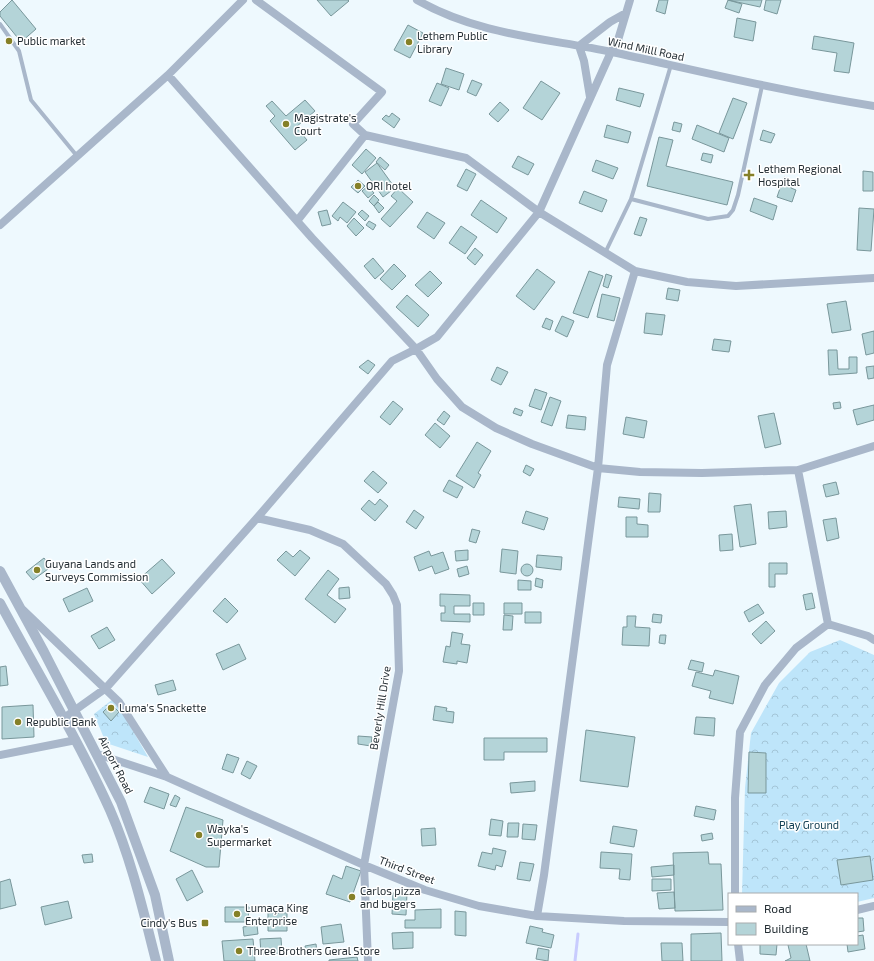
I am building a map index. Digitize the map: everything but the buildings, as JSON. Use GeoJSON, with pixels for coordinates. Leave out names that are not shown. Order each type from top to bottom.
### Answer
{"type":"FeatureCollection","features":[{"type":"Feature","properties":{"kind":"street"},"geometry":{"type":"LineString","coordinates":[[0,226],[168,74],[243,0]]}},
{"type":"Feature","properties":{"kind":"street"},"geometry":{"type":"LineString","coordinates":[[256,0],[382,92],[353,124],[365,135],[466,158],[539,212],[635,271],[686,282],[736,286],[874,278]]}},
{"type":"Feature","properties":{"kind":"street","name":"Wind Milll Road"},"geometry":{"type":"LineString","coordinates":[[417,0],[433,9],[487,29],[611,52],[762,86],[874,106]]}},
{"type":"Feature","properties":{"kind":"street"},"geometry":{"type":"LineString","coordinates":[[64,718],[106,688],[257,518],[392,361],[437,337],[539,212],[590,97],[618,40],[630,0]]}},
{"type":"Feature","properties":{"kind":"street"},"geometry":{"type":"LineString","coordinates":[[590,97],[584,61],[579,46],[610,22],[626,13]]}},
{"type":"Feature","properties":{"kind":"street"},"geometry":{"type":"LineString","coordinates":[[168,74],[297,221],[416,349],[437,379],[462,407],[496,428],[532,444],[598,468],[640,472],[702,473],[798,470],[874,446]]}},
{"type":"Feature","properties":{"kind":"street"},"geometry":{"type":"LineString","coordinates":[[297,221],[365,135]]}},
{"type":"Feature","properties":{"kind":"street"},"geometry":{"type":"LineString","coordinates":[[537,916],[544,875],[598,468],[607,365],[635,271]]}},
{"type":"Feature","properties":{"kind":"street"},"geometry":{"type":"LineString","coordinates":[[798,470],[828,624]]}},
{"type":"Feature","properties":{"kind":"street","name":"Beverly Hill Drive"},"geometry":{"type":"LineString","coordinates":[[257,518],[310,530],[343,544],[386,584],[397,605],[399,671],[364,865],[368,961]]}},
{"type":"Feature","properties":{"kind":"street","name":"Airport Road"},"geometry":{"type":"LineString","coordinates":[[0,572],[75,711],[124,810],[155,895],[169,961]]}},
{"type":"Feature","properties":{"kind":"street"},"geometry":{"type":"LineString","coordinates":[[0,603],[76,740],[111,814],[138,890],[156,961]]}},
{"type":"Feature","properties":{"kind":"street"},"geometry":{"type":"LineString","coordinates":[[18,605],[119,702],[167,777]]}},
{"type":"Feature","properties":{"kind":"street"},"geometry":{"type":"LineString","coordinates":[[828,624],[868,636],[874,640]]}},
{"type":"Feature","properties":{"kind":"street"},"geometry":{"type":"LineString","coordinates":[[735,893],[735,798],[740,732],[765,685],[796,648],[828,624]]}},
{"type":"Feature","properties":{"kind":"street"},"geometry":{"type":"LineString","coordinates":[[0,755],[76,740]]}},
{"type":"Feature","properties":{"kind":"street","name":"Third Street"},"geometry":{"type":"LineString","coordinates":[[97,754],[167,777],[364,865],[425,890],[479,906],[537,916],[624,921],[728,922]]}},
{"type":"Feature","properties":{"kind":"street"},"geometry":{"type":"LineString","coordinates":[[111,814],[124,810]]}},
{"type":"Feature","properties":{"kind":"street"},"geometry":{"type":"LineString","coordinates":[[858,910],[874,906]]}},
{"type":"Feature","properties":{"kind":"street"},"geometry":{"type":"LineString","coordinates":[[738,945],[740,961]]}},
{"type":"Feature","properties":{"kind":"lane"},"geometry":{"type":"LineString","coordinates":[[0,24],[19,51],[31,100],[77,156]]}},
{"type":"Feature","properties":{"kind":"lane"},"geometry":{"type":"LineString","coordinates":[[605,253],[631,199],[671,65]]}},
{"type":"Feature","properties":{"kind":"lane"},"geometry":{"type":"LineString","coordinates":[[631,199],[708,219],[728,216],[738,195],[762,86]]}},
{"type":"Feature","properties":{"kind":"green space","name":"Play Ground"},"geometry":{"type":"Polygon","coordinates":[[[840,640],[874,655],[874,898],[858,902],[858,893],[742,893],[745,788],[751,733],[779,683],[810,652],[840,640]]]}},
{"type":"Feature","properties":{"kind":"green space"},"geometry":{"type":"Polygon","coordinates":[[[113,699],[148,757],[106,743],[94,714],[113,699]]]}},
{"type":"Feature","properties":{"kind":"waterway"},"geometry":{"type":"LineString","coordinates":[[575,961],[578,934]]}},
{"type":"Feature","properties":{"kind":"place","name":"Public market"},"geometry":{"type":"Point","coordinates":[9,41]}},
{"type":"Feature","properties":{"kind":"place","name":"Lethem Public Library"},"geometry":{"type":"Point","coordinates":[409,42]}},
{"type":"Feature","properties":{"kind":"place","name":"Magistrate's Court"},"geometry":{"type":"Point","coordinates":[286,124]}},
{"type":"Feature","properties":{"kind":"place","name":"Lethem Regional Hospital"},"geometry":{"type":"Point","coordinates":[749,175]}},
{"type":"Feature","properties":{"kind":"place","name":"ORI hotel"},"geometry":{"type":"Point","coordinates":[358,186]}},
{"type":"Feature","properties":{"kind":"place","name":"Guyana Lands and Surveys Commission"},"geometry":{"type":"Point","coordinates":[37,570]}},
{"type":"Feature","properties":{"kind":"place","name":"Luma's Snackette"},"geometry":{"type":"Point","coordinates":[111,708]}},
{"type":"Feature","properties":{"kind":"place","name":"Republic Bank"},"geometry":{"type":"Point","coordinates":[18,722]}},
{"type":"Feature","properties":{"kind":"place","name":"Wayka's Supermarket"},"geometry":{"type":"Point","coordinates":[199,835]}},
{"type":"Feature","properties":{"kind":"place","name":"Carlos pizza and bugers"},"geometry":{"type":"Point","coordinates":[352,897]}},
{"type":"Feature","properties":{"kind":"place","name":"Lumaça King Enterprise"},"geometry":{"type":"Point","coordinates":[237,914]}},
{"type":"Feature","properties":{"kind":"place","name":"Cindy's Bus"},"geometry":{"type":"Point","coordinates":[205,923]}},
{"type":"Feature","properties":{"kind":"place","name":"Three Brothers Geral Store"},"geometry":{"type":"Point","coordinates":[239,951]}}]}
